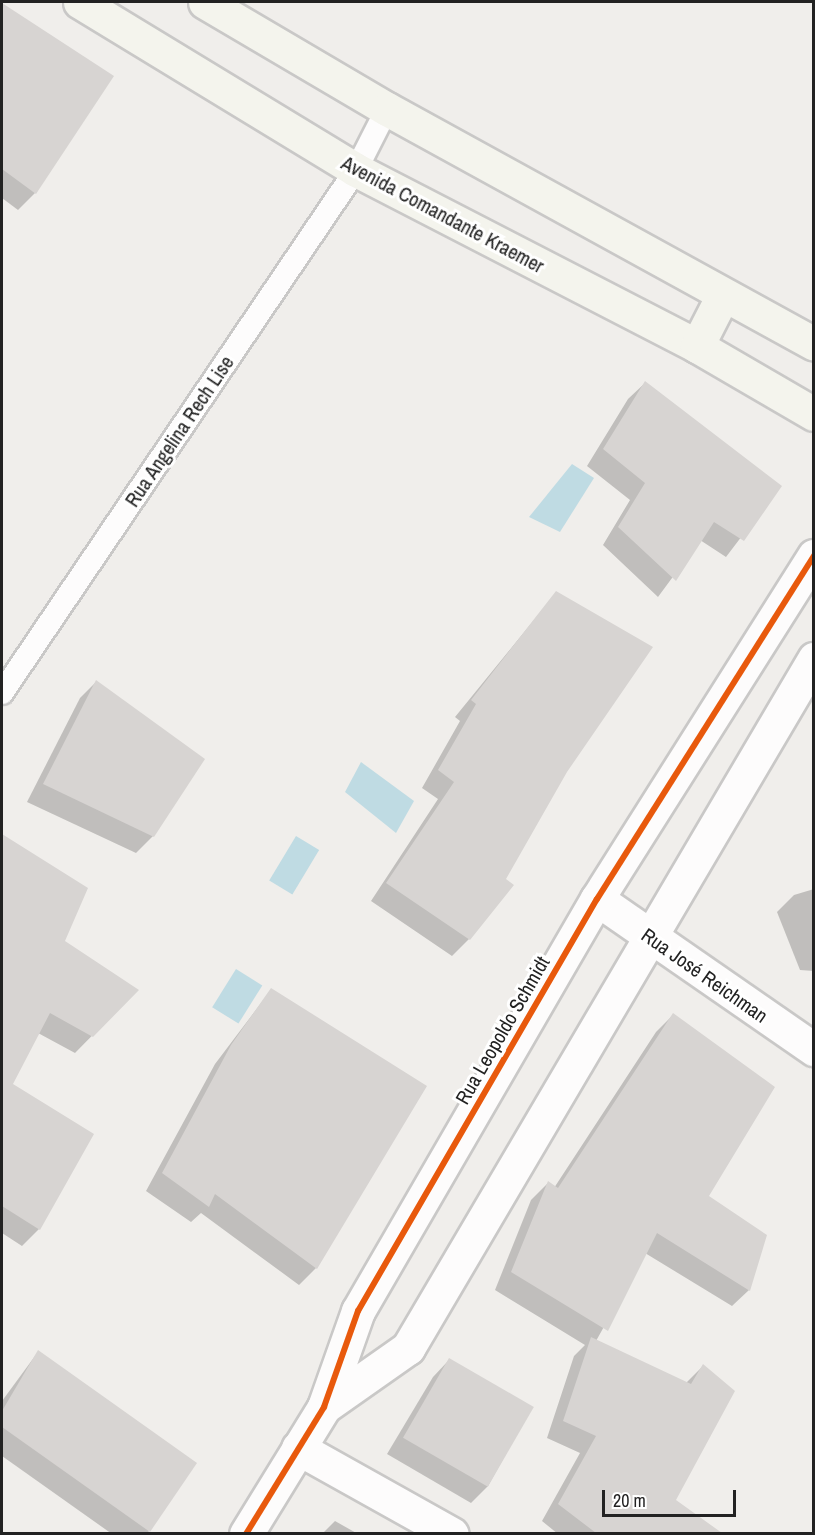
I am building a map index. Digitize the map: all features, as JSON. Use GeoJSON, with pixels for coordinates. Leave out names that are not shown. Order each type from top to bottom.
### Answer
{"type":"FeatureCollection","features":[{"type":"Feature","properties":{"kind":"main road","name":"Avenida Comandante Kraemer"},"geometry":{"type":"LineString","coordinates":[[80,2],[356,170],[697,346],[813,414]]}},
{"type":"Feature","properties":{"kind":"main road"},"geometry":{"type":"LineString","coordinates":[[205,2],[387,109],[813,344]]}},
{"type":"Feature","properties":{"kind":"main road"},"geometry":{"type":"LineString","coordinates":[[697,346],[723,295]]}},
{"type":"Feature","properties":{"kind":"street","name":"Rua Leopoldo Schmidt"},"geometry":{"type":"LineString","coordinates":[[246,1533],[324,1407],[358,1311],[597,899],[813,556]]}},
{"type":"Feature","properties":{"kind":"street","name":"Rua Leopoldo Schmidt"},"geometry":{"type":"LineString","coordinates":[[324,1407],[408,1348],[652,938],[813,659]]}},
{"type":"Feature","properties":{"kind":"street","name":"Rua José Reichman"},"geometry":{"type":"LineString","coordinates":[[597,899],[813,1049]]}},
{"type":"Feature","properties":{"kind":"street"},"geometry":{"type":"LineString","coordinates":[[298,1448],[452,1533]]}},
{"type":"Feature","properties":{"kind":"lane","name":"Rua Angelina Rech Lise"},"geometry":{"type":"LineString","coordinates":[[2,693],[356,170],[387,109]]}},
{"type":"Feature","properties":{"kind":"water"},"geometry":{"type":"Polygon","coordinates":[[[572,464],[594,478],[560,532],[529,517],[572,464]]]}},
{"type":"Feature","properties":{"kind":"water"},"geometry":{"type":"Polygon","coordinates":[[[361,762],[414,801],[396,833],[345,792],[361,762]]]}},
{"type":"Feature","properties":{"kind":"water"},"geometry":{"type":"Polygon","coordinates":[[[296,836],[319,850],[292,894],[269,881],[296,836]]]}},
{"type":"Feature","properties":{"kind":"water"},"geometry":{"type":"Polygon","coordinates":[[[236,969],[262,985],[238,1024],[212,1007],[236,969]]]}},
{"type":"Feature","properties":{"kind":"building"},"geometry":{"type":"Polygon","coordinates":[[[2,3],[114,76],[36,194],[2,169],[2,3]]]}},
{"type":"Feature","properties":{"kind":"building"},"geometry":{"type":"Polygon","coordinates":[[[645,381],[782,486],[744,541],[714,522],[676,581],[618,527],[645,483],[603,449],[645,381]]]}},
{"type":"Feature","properties":{"kind":"building"},"geometry":{"type":"Polygon","coordinates":[[[556,591],[653,647],[567,772],[506,879],[514,885],[470,940],[386,883],[454,782],[438,770],[476,704],[471,700],[556,591]]]}},
{"type":"Feature","properties":{"kind":"building"},"geometry":{"type":"Polygon","coordinates":[[[96,680],[205,759],[154,837],[43,784],[96,680]]]}},
{"type":"Feature","properties":{"kind":"building"},"geometry":{"type":"Polygon","coordinates":[[[2,834],[88,888],[65,941],[139,990],[93,1037],[50,1013],[13,1084],[94,1134],[40,1230],[2,1206],[2,834]]]}},
{"type":"Feature","properties":{"kind":"building"},"geometry":{"type":"Polygon","coordinates":[[[271,988],[427,1086],[317,1269],[215,1194],[209,1207],[162,1173],[231,1045],[271,988]]]}},
{"type":"Feature","properties":{"kind":"building"},"geometry":{"type":"Polygon","coordinates":[[[673,1013],[775,1087],[709,1196],[767,1235],[750,1291],[657,1233],[608,1331],[511,1272],[548,1181],[558,1188],[673,1013]]]}},
{"type":"Feature","properties":{"kind":"building"},"geometry":{"type":"Polygon","coordinates":[[[591,1337],[691,1384],[703,1364],[735,1391],[676,1500],[722,1533],[596,1533],[558,1504],[596,1436],[563,1421],[591,1337]]]}},
{"type":"Feature","properties":{"kind":"building"},"geometry":{"type":"Polygon","coordinates":[[[38,1350],[197,1463],[150,1532],[2,1427],[2,1411],[38,1350]]]}},
{"type":"Feature","properties":{"kind":"building"},"geometry":{"type":"Polygon","coordinates":[[[449,1358],[534,1407],[488,1487],[403,1438],[449,1358]]]}},
{"type":"Feature","properties":{"kind":"cycle path"},"geometry":{"type":"LineString","coordinates":[[246,1534],[324,1407],[358,1311],[597,899],[814,556]]}}]}
